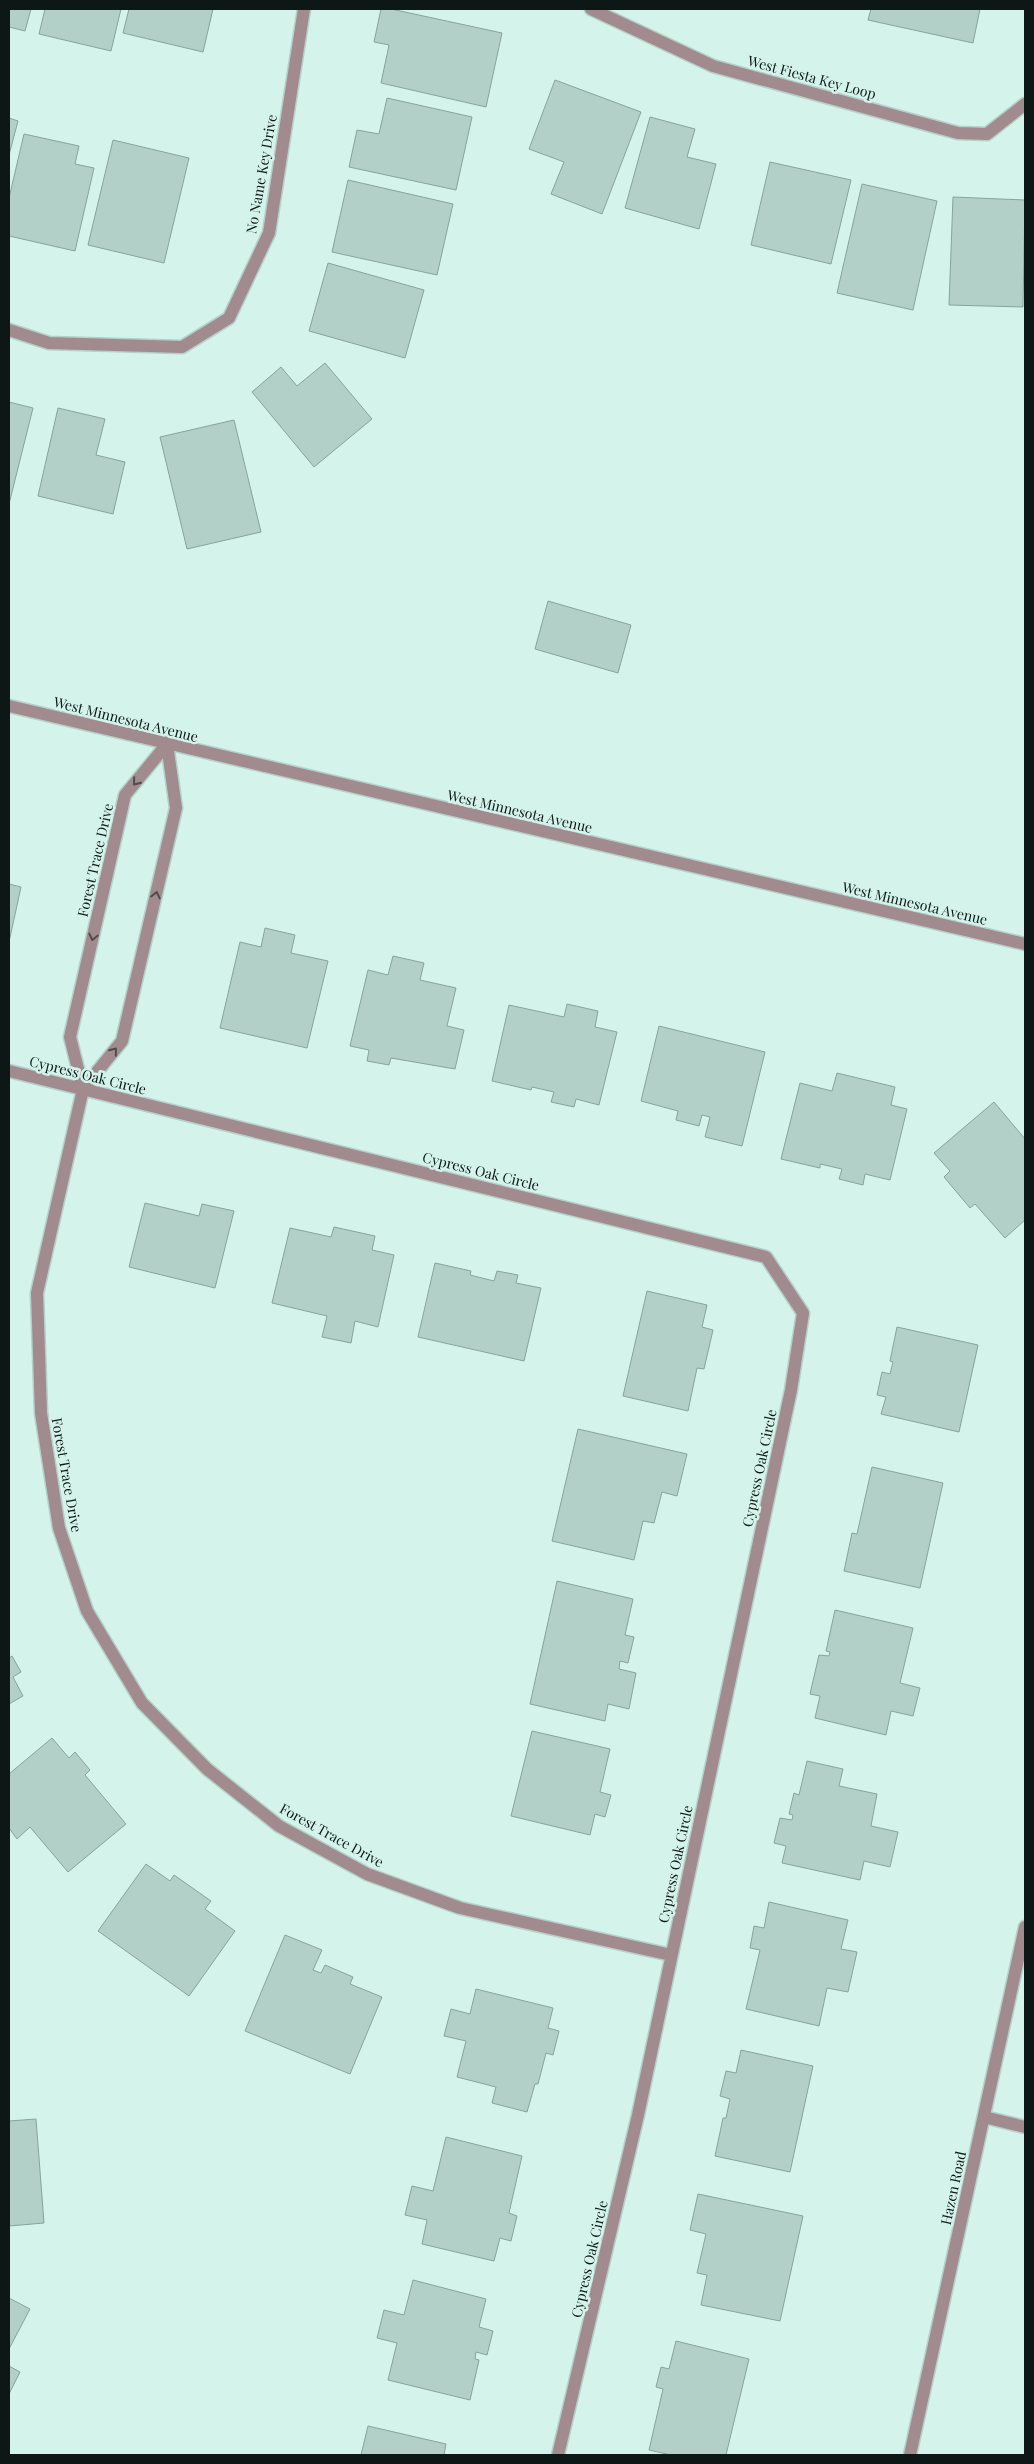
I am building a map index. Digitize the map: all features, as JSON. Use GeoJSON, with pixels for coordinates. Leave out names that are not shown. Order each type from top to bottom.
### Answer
{"type":"FeatureCollection","features":[{"type":"Feature","properties":{"kind":"street","name":"No Name Key Drive"},"geometry":{"type":"LineString","coordinates":[[9,330],[49,342],[182,347],[229,318],[269,233],[304,9]]}},
{"type":"Feature","properties":{"kind":"street","name":"West Fiesta Key Loop"},"geometry":{"type":"LineString","coordinates":[[591,9],[713,66],[958,132],[987,134],[1025,104]]}},
{"type":"Feature","properties":{"kind":"street","name":"West Minnesota Avenue"},"geometry":{"type":"LineString","coordinates":[[9,706],[1025,944]]}},
{"type":"Feature","properties":{"kind":"street","name":"Forest Trace Drive"},"geometry":{"type":"LineString","coordinates":[[84,1089],[70,1037],[125,795],[166,744]]}},
{"type":"Feature","properties":{"kind":"street","name":"Forest Trace Drive"},"geometry":{"type":"LineString","coordinates":[[166,744],[176,808],[122,1041],[84,1089],[36,1293],[41,1413],[59,1528],[87,1611],[142,1702],[207,1769],[279,1826],[367,1874],[460,1908],[671,1955]]}},
{"type":"Feature","properties":{"kind":"street","name":"Cypress Oak Circle"},"geometry":{"type":"LineString","coordinates":[[9,1071],[766,1257],[803,1313],[792,1390],[638,2115],[558,2455]]}},
{"type":"Feature","properties":{"kind":"street","name":"Hazen Road"},"geometry":{"type":"LineString","coordinates":[[910,2455],[1025,1927]]}},
{"type":"Feature","properties":{"kind":"street"},"geometry":{"type":"LineString","coordinates":[[984,2117],[1025,2127]]}},
{"type":"Feature","properties":{"kind":"building"},"geometry":{"type":"Polygon","coordinates":[[[9,9],[31,9],[25,31],[9,27],[9,9]]]}},
{"type":"Feature","properties":{"kind":"building"},"geometry":{"type":"Polygon","coordinates":[[[45,9],[121,9],[111,51],[39,34],[45,9]]]}},
{"type":"Feature","properties":{"kind":"building"},"geometry":{"type":"Polygon","coordinates":[[[129,9],[213,9],[203,52],[123,33],[129,9]]]}},
{"type":"Feature","properties":{"kind":"building"},"geometry":{"type":"Polygon","coordinates":[[[381,9],[391,9],[502,33],[486,107],[381,83],[389,45],[374,42],[381,9]]]}},
{"type":"Feature","properties":{"kind":"building"},"geometry":{"type":"Polygon","coordinates":[[[871,9],[980,9],[973,43],[868,20],[871,9]]]}},
{"type":"Feature","properties":{"kind":"building"},"geometry":{"type":"Polygon","coordinates":[[[555,80],[641,112],[602,214],[551,194],[564,162],[529,149],[555,80]]]}},
{"type":"Feature","properties":{"kind":"building"},"geometry":{"type":"Polygon","coordinates":[[[387,98],[472,117],[456,190],[349,167],[357,130],[379,134],[387,98]]]}},
{"type":"Feature","properties":{"kind":"building"},"geometry":{"type":"Polygon","coordinates":[[[650,117],[695,129],[687,157],[716,164],[699,229],[625,208],[650,117]]]}},
{"type":"Feature","properties":{"kind":"building"},"geometry":{"type":"Polygon","coordinates":[[[9,118],[18,121],[9,155],[9,118]]]}},
{"type":"Feature","properties":{"kind":"building"},"geometry":{"type":"Polygon","coordinates":[[[24,134],[79,146],[75,164],[94,168],[75,251],[9,236],[9,198],[24,134]]]}},
{"type":"Feature","properties":{"kind":"building"},"geometry":{"type":"Polygon","coordinates":[[[113,140],[189,158],[164,263],[88,245],[113,140]]]}},
{"type":"Feature","properties":{"kind":"building"},"geometry":{"type":"Polygon","coordinates":[[[770,162],[851,180],[831,264],[751,245],[770,162]]]}},
{"type":"Feature","properties":{"kind":"building"},"geometry":{"type":"Polygon","coordinates":[[[348,180],[453,204],[437,275],[332,252],[348,180]]]}},
{"type":"Feature","properties":{"kind":"building"},"geometry":{"type":"Polygon","coordinates":[[[862,184],[937,201],[913,310],[837,293],[862,184]]]}},
{"type":"Feature","properties":{"kind":"building"},"geometry":{"type":"Polygon","coordinates":[[[953,197],[1025,200],[1023,307],[949,305],[953,197]]]}},
{"type":"Feature","properties":{"kind":"building"},"geometry":{"type":"Polygon","coordinates":[[[328,263],[424,290],[405,358],[309,331],[328,263]]]}},
{"type":"Feature","properties":{"kind":"building"},"geometry":{"type":"Polygon","coordinates":[[[325,363],[372,419],[314,467],[252,392],[281,367],[297,386],[325,363]]]}},
{"type":"Feature","properties":{"kind":"building"},"geometry":{"type":"Polygon","coordinates":[[[9,402],[33,408],[9,504],[9,402]]]}},
{"type":"Feature","properties":{"kind":"building"},"geometry":{"type":"Polygon","coordinates":[[[58,408],[105,419],[96,455],[125,462],[113,514],[38,496],[58,408]]]}},
{"type":"Feature","properties":{"kind":"building"},"geometry":{"type":"Polygon","coordinates":[[[234,420],[261,532],[187,549],[160,437],[234,420]]]}},
{"type":"Feature","properties":{"kind":"building"},"geometry":{"type":"Polygon","coordinates":[[[548,601],[631,625],[618,673],[535,649],[548,601]]]}},
{"type":"Feature","properties":{"kind":"building"},"geometry":{"type":"Polygon","coordinates":[[[9,884],[21,887],[9,942],[9,884]]]}},
{"type":"Feature","properties":{"kind":"building"},"geometry":{"type":"Polygon","coordinates":[[[265,928],[295,935],[291,953],[328,961],[307,1048],[220,1028],[240,942],[261,947],[265,928]]]}},
{"type":"Feature","properties":{"kind":"building"},"geometry":{"type":"Polygon","coordinates":[[[393,956],[424,963],[420,980],[456,988],[447,1026],[464,1030],[455,1069],[391,1058],[389,1065],[367,1061],[369,1050],[350,1046],[368,970],[388,975],[393,956]]]}},
{"type":"Feature","properties":{"kind":"building"},"geometry":{"type":"Polygon","coordinates":[[[567,1004],[598,1011],[595,1027],[617,1032],[599,1105],[576,1099],[574,1107],[551,1102],[554,1092],[532,1087],[531,1090],[492,1081],[509,1005],[564,1017],[567,1004]]]}},
{"type":"Feature","properties":{"kind":"building"},"geometry":{"type":"Polygon","coordinates":[[[659,1026],[765,1052],[742,1146],[705,1137],[710,1117],[702,1115],[699,1126],[676,1120],[678,1111],[641,1101],[659,1026]]]}},
{"type":"Feature","properties":{"kind":"building"},"geometry":{"type":"Polygon","coordinates":[[[837,1073],[895,1087],[891,1105],[907,1109],[890,1180],[865,1174],[863,1185],[839,1179],[842,1169],[820,1164],[820,1168],[781,1159],[800,1083],[832,1091],[837,1073]]]}},
{"type":"Feature","properties":{"kind":"building"},"geometry":{"type":"Polygon","coordinates":[[[994,1102],[1025,1139],[1025,1220],[1005,1238],[975,1204],[970,1208],[944,1177],[950,1171],[934,1153],[994,1102]]]}},
{"type":"Feature","properties":{"kind":"building"},"geometry":{"type":"Polygon","coordinates":[[[145,1203],[199,1216],[202,1204],[234,1211],[215,1288],[129,1267],[145,1203]]]}},
{"type":"Feature","properties":{"kind":"building"},"geometry":{"type":"Polygon","coordinates":[[[334,1227],[375,1236],[372,1250],[394,1255],[378,1327],[355,1321],[351,1343],[322,1337],[327,1316],[272,1303],[290,1228],[331,1237],[334,1227]]]}},
{"type":"Feature","properties":{"kind":"building"},"geometry":{"type":"Polygon","coordinates":[[[435,1263],[471,1271],[470,1275],[494,1281],[497,1271],[518,1275],[516,1283],[541,1288],[524,1361],[418,1337],[435,1263]]]}},
{"type":"Feature","properties":{"kind":"building"},"geometry":{"type":"Polygon","coordinates":[[[647,1291],[707,1305],[702,1327],[713,1330],[704,1369],[697,1368],[688,1411],[623,1396],[647,1291]]]}},
{"type":"Feature","properties":{"kind":"building"},"geometry":{"type":"Polygon","coordinates":[[[897,1327],[978,1345],[959,1432],[881,1414],[886,1397],[877,1395],[882,1372],[890,1374],[893,1362],[890,1361],[897,1327]]]}},
{"type":"Feature","properties":{"kind":"building"},"geometry":{"type":"Polygon","coordinates":[[[578,1429],[687,1454],[677,1496],[662,1492],[654,1523],[643,1521],[634,1560],[552,1541],[578,1429]]]}},
{"type":"Feature","properties":{"kind":"building"},"geometry":{"type":"Polygon","coordinates":[[[872,1467],[943,1483],[920,1588],[844,1571],[852,1533],[857,1534],[872,1467]]]}},
{"type":"Feature","properties":{"kind":"building"},"geometry":{"type":"Polygon","coordinates":[[[557,1581],[633,1599],[625,1635],[634,1637],[628,1663],[620,1661],[619,1669],[636,1673],[629,1709],[608,1704],[605,1721],[530,1704],[557,1581]]]}},
{"type":"Feature","properties":{"kind":"building"},"geometry":{"type":"Polygon","coordinates":[[[835,1610],[913,1628],[900,1683],[920,1688],[913,1716],[891,1711],[886,1735],[815,1718],[820,1696],[810,1694],[819,1655],[829,1656],[830,1652],[826,1651],[835,1610]]]}},
{"type":"Feature","properties":{"kind":"building"},"geometry":{"type":"Polygon","coordinates":[[[12,1656],[21,1672],[13,1677],[23,1696],[9,1704],[9,1658],[12,1656]]]}},
{"type":"Feature","properties":{"kind":"building"},"geometry":{"type":"Polygon","coordinates":[[[532,1731],[610,1749],[600,1792],[611,1795],[605,1817],[595,1814],[590,1835],[511,1816],[532,1731]]]}},
{"type":"Feature","properties":{"kind":"building"},"geometry":{"type":"Polygon","coordinates":[[[52,1738],[69,1758],[75,1752],[90,1770],[85,1775],[126,1824],[68,1872],[30,1827],[17,1839],[9,1828],[9,1774],[52,1738]]]}},
{"type":"Feature","properties":{"kind":"building"},"geometry":{"type":"Polygon","coordinates":[[[807,1761],[843,1769],[839,1786],[877,1794],[871,1826],[898,1832],[890,1867],[864,1861],[860,1880],[782,1863],[786,1846],[774,1843],[780,1818],[792,1820],[793,1815],[789,1814],[794,1793],[799,1795],[807,1761]]]}},
{"type":"Feature","properties":{"kind":"building"},"geometry":{"type":"Polygon","coordinates":[[[146,1864],[170,1881],[174,1875],[211,1901],[205,1909],[235,1931],[189,1996],[98,1931],[146,1864]]]}},
{"type":"Feature","properties":{"kind":"building"},"geometry":{"type":"Polygon","coordinates":[[[769,1902],[848,1920],[841,1949],[857,1952],[848,1992],[827,1988],[819,2026],[746,2009],[760,1950],[750,1948],[754,1926],[764,1928],[769,1902]]]}},
{"type":"Feature","properties":{"kind":"building"},"geometry":{"type":"Polygon","coordinates":[[[285,1935],[322,1950],[313,1970],[321,1973],[325,1965],[353,1977],[350,1984],[382,1997],[350,2074],[245,2031],[285,1935]]]}},
{"type":"Feature","properties":{"kind":"building"},"geometry":{"type":"Polygon","coordinates":[[[476,1989],[553,2008],[548,2028],[559,2031],[553,2055],[546,2053],[538,2084],[535,2084],[527,2112],[492,2103],[496,2087],[457,2077],[466,2041],[444,2036],[451,2009],[470,2014],[476,1989]]]}},
{"type":"Feature","properties":{"kind":"building"},"geometry":{"type":"Polygon","coordinates":[[[741,2050],[813,2066],[790,2172],[715,2156],[723,2118],[726,2118],[730,2099],[720,2096],[726,2071],[736,2073],[741,2050]]]}},
{"type":"Feature","properties":{"kind":"building"},"geometry":{"type":"Polygon","coordinates":[[[36,2119],[44,2223],[9,2226],[9,2121],[36,2119]]]}},
{"type":"Feature","properties":{"kind":"building"},"geometry":{"type":"Polygon","coordinates":[[[446,2137],[522,2156],[509,2213],[517,2216],[511,2241],[500,2238],[494,2261],[422,2244],[427,2220],[405,2215],[412,2186],[433,2191],[446,2137]]]}},
{"type":"Feature","properties":{"kind":"building"},"geometry":{"type":"Polygon","coordinates":[[[698,2194],[803,2216],[780,2321],[701,2305],[707,2275],[697,2273],[706,2234],[690,2230],[698,2194]]]}},
{"type":"Feature","properties":{"kind":"building"},"geometry":{"type":"Polygon","coordinates":[[[413,2280],[486,2299],[479,2327],[493,2331],[487,2355],[476,2352],[475,2359],[479,2360],[470,2400],[388,2380],[397,2343],[377,2338],[384,2310],[404,2315],[413,2280]]]}},
{"type":"Feature","properties":{"kind":"building"},"geometry":{"type":"Polygon","coordinates":[[[9,2298],[30,2309],[9,2349],[9,2298]]]}},
{"type":"Feature","properties":{"kind":"building"},"geometry":{"type":"Polygon","coordinates":[[[676,2341],[749,2359],[726,2455],[671,2455],[649,2450],[663,2389],[656,2387],[661,2367],[669,2369],[676,2341]]]}},
{"type":"Feature","properties":{"kind":"building"},"geometry":{"type":"Polygon","coordinates":[[[9,2366],[20,2372],[9,2394],[9,2366]]]}},
{"type":"Feature","properties":{"kind":"building"},"geometry":{"type":"Polygon","coordinates":[[[368,2426],[446,2444],[444,2455],[361,2455],[368,2426]]]}}]}
